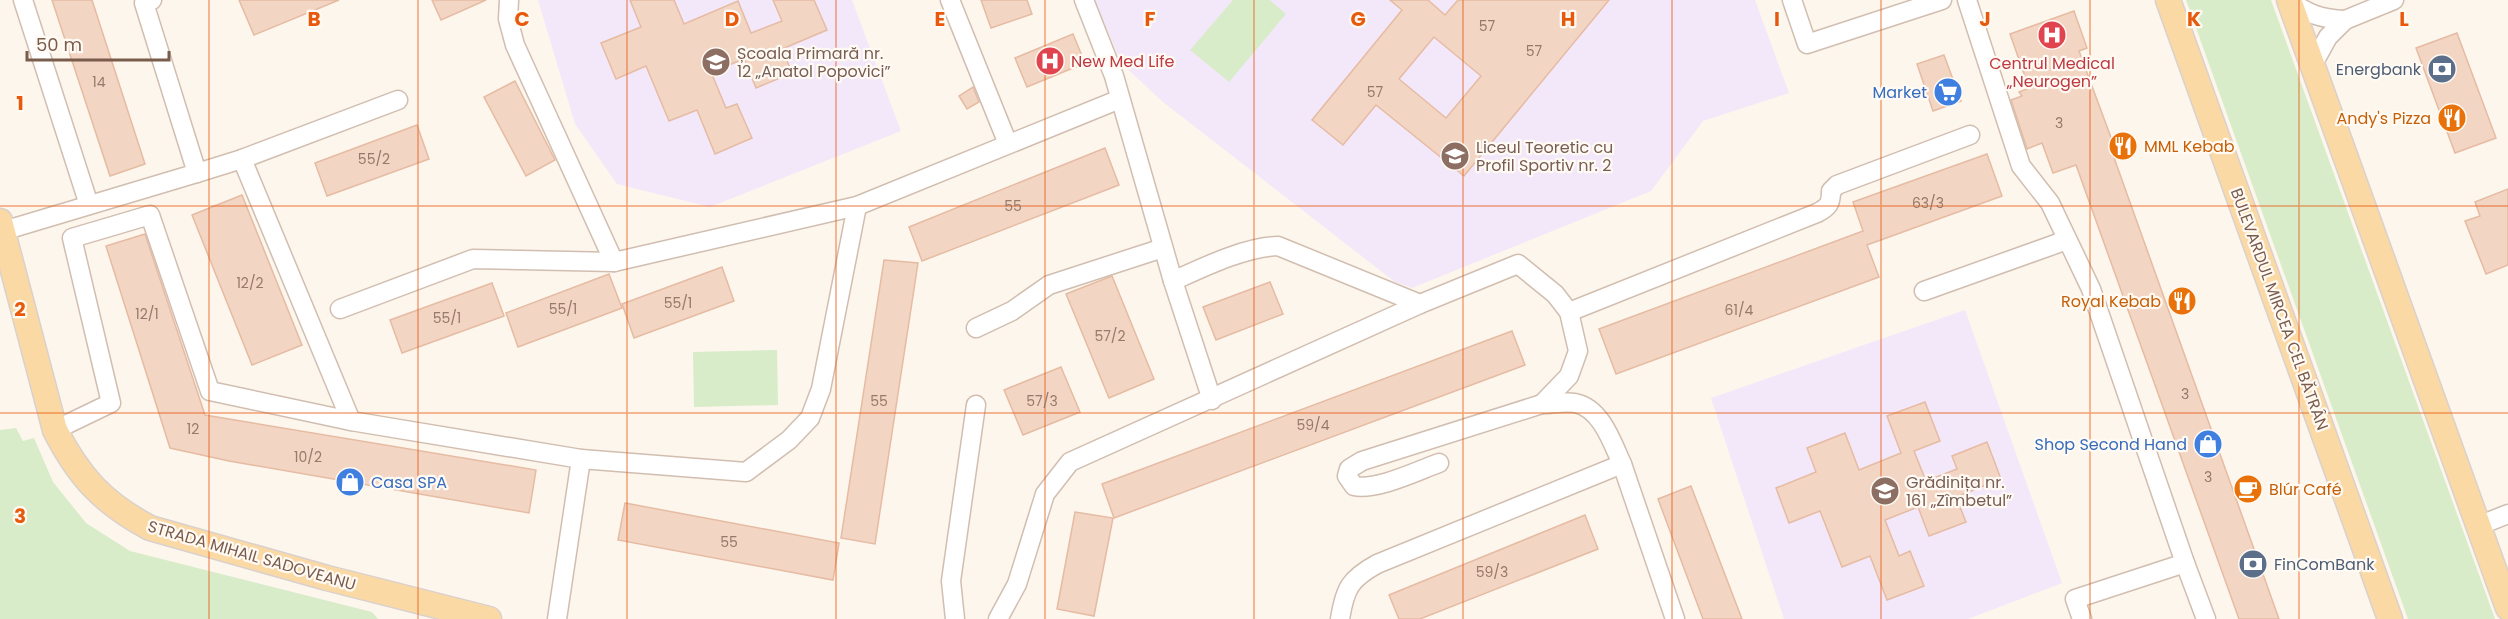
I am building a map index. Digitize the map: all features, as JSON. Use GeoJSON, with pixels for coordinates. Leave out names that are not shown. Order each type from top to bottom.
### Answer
{"type":"FeatureCollection","features":[{"type":"Feature","properties":{"kind":"main road","name":"BULEVARDUL MIRCEA CEL BĂTRÂN"},"geometry":{"type":"LineString","coordinates":[[2168,0],[2390,619]]}},
{"type":"Feature","properties":{"kind":"main road"},"geometry":{"type":"LineString","coordinates":[[2289,0],[2508,608]]}},
{"type":"Feature","properties":{"kind":"main road","name":"STRADA MIHAIL SADOVEANU"},"geometry":{"type":"LineString","coordinates":[[1,226],[55,430],[68,456],[86,481],[123,514],[150,528],[327,578],[489,619]]}},
{"type":"Feature","properties":{"kind":"lane"},"geometry":{"type":"LineString","coordinates":[[23,0],[89,205]]}},
{"type":"Feature","properties":{"kind":"lane"},"geometry":{"type":"LineString","coordinates":[[509,0],[508,19],[515,45],[614,262]]}},
{"type":"Feature","properties":{"kind":"lane"},"geometry":{"type":"LineString","coordinates":[[950,0],[1008,144]]}},
{"type":"Feature","properties":{"kind":"lane"},"geometry":{"type":"LineString","coordinates":[[1084,0],[1110,63],[1163,248],[1212,400]]}},
{"type":"Feature","properties":{"kind":"lane"},"geometry":{"type":"LineString","coordinates":[[1792,0],[1807,44],[1942,0]]}},
{"type":"Feature","properties":{"kind":"lane"},"geometry":{"type":"LineString","coordinates":[[1967,0],[2021,166],[2050,203],[2091,289],[2206,619]]}},
{"type":"Feature","properties":{"kind":"lane"},"geometry":{"type":"LineString","coordinates":[[2289,0],[2313,16],[2327,20],[2345,20],[2394,0]]}},
{"type":"Feature","properties":{"kind":"lane"},"geometry":{"type":"LineString","coordinates":[[147,1],[197,173]]}},
{"type":"Feature","properties":{"kind":"lane"},"geometry":{"type":"LineString","coordinates":[[2312,66],[2328,37],[2345,20]]}},
{"type":"Feature","properties":{"kind":"lane"},"geometry":{"type":"LineString","coordinates":[[340,309],[473,259],[614,262],[856,206],[1120,99]]}},
{"type":"Feature","properties":{"kind":"lane"},"geometry":{"type":"LineString","coordinates":[[1,226],[89,205],[242,159],[398,100]]}},
{"type":"Feature","properties":{"kind":"lane"},"geometry":{"type":"LineString","coordinates":[[1569,312],[1817,213],[1828,206],[1831,191],[1837,185],[1970,135]]}},
{"type":"Feature","properties":{"kind":"lane"},"geometry":{"type":"LineString","coordinates":[[242,159],[351,422]]}},
{"type":"Feature","properties":{"kind":"lane"},"geometry":{"type":"LineString","coordinates":[[55,430],[111,403],[72,238],[150,214],[210,391],[351,422],[581,459],[746,472],[789,440],[810,418],[820,389],[856,206]]}},
{"type":"Feature","properties":{"kind":"lane"},"geometry":{"type":"LineString","coordinates":[[1924,291],[2067,240]]}},
{"type":"Feature","properties":{"kind":"lane"},"geometry":{"type":"LineString","coordinates":[[1173,281],[1250,250],[1278,246],[1420,304]]}},
{"type":"Feature","properties":{"kind":"lane"},"geometry":{"type":"LineString","coordinates":[[976,328],[1012,310],[1049,285],[1163,248]]}},
{"type":"Feature","properties":{"kind":"lane"},"geometry":{"type":"LineString","coordinates":[[998,619],[1017,584],[1045,494],[1070,462],[1212,400],[1420,304],[1518,264],[1555,294],[1569,312],[1578,351],[1569,376],[1542,404]]}},
{"type":"Feature","properties":{"kind":"lane"},"geometry":{"type":"LineString","coordinates":[[1439,463],[1377,484],[1361,487],[1354,486],[1347,476],[1349,469],[1362,461],[1542,404],[1573,402],[1588,406],[1598,418],[1622,464],[1675,619]]}},
{"type":"Feature","properties":{"kind":"lane"},"geometry":{"type":"LineString","coordinates":[[955,619],[951,581],[976,405]]}},
{"type":"Feature","properties":{"kind":"lane"},"geometry":{"type":"LineString","coordinates":[[557,619],[581,459]]}},
{"type":"Feature","properties":{"kind":"lane"},"geometry":{"type":"LineString","coordinates":[[1340,619],[1347,590],[1357,575],[1377,564],[1622,464]]}},
{"type":"Feature","properties":{"kind":"lane"},"geometry":{"type":"LineString","coordinates":[[2478,526],[2508,514]]}},
{"type":"Feature","properties":{"kind":"lane"},"geometry":{"type":"LineString","coordinates":[[2082,619],[2075,599],[2185,563]]}},
{"type":"Feature","properties":{"kind":"shaded area","name":"Școala Primară nr. 12 „Anatol Popovici”"},"geometry":{"type":"Polygon","coordinates":[[[538,0],[852,0],[901,131],[710,207],[617,184],[575,124],[538,0]]]}},
{"type":"Feature","properties":{"kind":"shaded area","name":"Liceul Teoretic cu Profil Sportiv nr. 2"},"geometry":{"type":"Polygon","coordinates":[[[1095,0],[1755,0],[1789,93],[1703,121],[1651,191],[1412,288],[1395,282],[1163,102],[1121,63],[1095,0]]]}},
{"type":"Feature","properties":{"kind":"shaded area","name":"Grădinița nr. 161 „Zîmbetul”"},"geometry":{"type":"Polygon","coordinates":[[[1965,310],[2062,583],[1968,619],[1784,619],[1711,398],[1965,310]]]}},
{"type":"Feature","properties":{"kind":"green space"},"geometry":{"type":"Polygon","coordinates":[[[1233,0],[1270,0],[1286,14],[1229,82],[1190,50],[1233,0]]]}},
{"type":"Feature","properties":{"kind":"green space"},"geometry":{"type":"Polygon","coordinates":[[[2186,0],[2271,0],[2495,619],[2408,619],[2186,0]]]}},
{"type":"Feature","properties":{"kind":"green space"},"geometry":{"type":"Polygon","coordinates":[[[777,350],[778,405],[694,407],[693,352],[777,350]]]}},
{"type":"Feature","properties":{"kind":"green space"},"geometry":{"type":"Polygon","coordinates":[[[16,428],[23,441],[34,438],[53,482],[86,523],[130,551],[372,612],[378,619],[0,619],[0,430],[16,428]]]}},
{"type":"Feature","properties":{"kind":"building"},"geometry":{"type":"Polygon","coordinates":[[[52,0],[92,0],[145,164],[110,176],[52,0]]]}},
{"type":"Feature","properties":{"kind":"building"},"geometry":{"type":"Polygon","coordinates":[[[239,0],[339,0],[254,35],[239,0]]]}},
{"type":"Feature","properties":{"kind":"building"},"geometry":{"type":"Polygon","coordinates":[[[432,0],[486,0],[441,20],[432,0]]]}},
{"type":"Feature","properties":{"kind":"building"},"geometry":{"type":"Polygon","coordinates":[[[630,0],[674,0],[684,24],[738,1],[751,33],[782,21],[773,0],[814,0],[827,30],[782,49],[792,73],[756,88],[744,59],[711,72],[726,108],[737,104],[752,138],[715,154],[697,110],[669,121],[646,66],[616,79],[601,43],[641,27],[630,0]]]}},
{"type":"Feature","properties":{"kind":"building"},"geometry":{"type":"Polygon","coordinates":[[[981,0],[1027,0],[1032,14],[991,28],[981,0]]]}},
{"type":"Feature","properties":{"kind":"building"},"geometry":{"type":"Polygon","coordinates":[[[1390,0],[1428,0],[1445,15],[1458,0],[1609,0],[1464,176],[1376,105],[1343,145],[1312,120],[1402,10],[1390,0]],[[1434,37],[1399,79],[1446,118],[1481,76],[1434,37]]]}},
{"type":"Feature","properties":{"kind":"building"},"geometry":{"type":"Polygon","coordinates":[[[2074,11],[2087,48],[2079,51],[2116,151],[2112,152],[2279,619],[2239,619],[2076,165],[2053,173],[2042,143],[2027,149],[2011,100],[2022,96],[2019,92],[2029,88],[2010,34],[2074,11]]]}},
{"type":"Feature","properties":{"kind":"building"},"geometry":{"type":"Polygon","coordinates":[[[2457,33],[2496,138],[2455,153],[2416,48],[2457,33]]]}},
{"type":"Feature","properties":{"kind":"building","name":"New Med Life"},"geometry":{"type":"Polygon","coordinates":[[[1073,34],[1085,63],[1027,87],[1015,58],[1073,34]]]}},
{"type":"Feature","properties":{"kind":"building"},"geometry":{"type":"Polygon","coordinates":[[[1944,55],[1961,101],[1933,111],[1917,64],[1944,55]]]}},
{"type":"Feature","properties":{"kind":"building"},"geometry":{"type":"Polygon","coordinates":[[[515,81],[555,160],[526,176],[484,97],[515,81]]]}},
{"type":"Feature","properties":{"kind":"building"},"geometry":{"type":"Polygon","coordinates":[[[973,87],[979,102],[967,109],[959,96],[973,87]]]}},
{"type":"Feature","properties":{"kind":"building"},"geometry":{"type":"Polygon","coordinates":[[[417,125],[429,159],[327,196],[315,163],[417,125]]]}},
{"type":"Feature","properties":{"kind":"building"},"geometry":{"type":"Polygon","coordinates":[[[1105,148],[1119,185],[922,261],[909,227],[1105,148]]]}},
{"type":"Feature","properties":{"kind":"building"},"geometry":{"type":"Polygon","coordinates":[[[1987,154],[2002,196],[1867,245],[1879,277],[1616,374],[1599,329],[1863,231],[1853,202],[1987,154]]]}},
{"type":"Feature","properties":{"kind":"building"},"geometry":{"type":"Polygon","coordinates":[[[2508,189],[2508,265],[2486,274],[2465,221],[2480,216],[2475,202],[2508,189]]]}},
{"type":"Feature","properties":{"kind":"building"},"geometry":{"type":"Polygon","coordinates":[[[242,195],[302,345],[252,365],[192,215],[242,195]]]}},
{"type":"Feature","properties":{"kind":"building"},"geometry":{"type":"Polygon","coordinates":[[[145,234],[205,415],[536,470],[529,513],[229,461],[170,448],[106,246],[145,234]]]}},
{"type":"Feature","properties":{"kind":"building"},"geometry":{"type":"Polygon","coordinates":[[[884,260],[918,263],[875,544],[841,538],[884,260]]]}},
{"type":"Feature","properties":{"kind":"building"},"geometry":{"type":"Polygon","coordinates":[[[722,267],[734,301],[634,338],[622,304],[722,267]]]}},
{"type":"Feature","properties":{"kind":"building"},"geometry":{"type":"Polygon","coordinates":[[[609,274],[622,308],[518,347],[506,313],[609,274]]]}},
{"type":"Feature","properties":{"kind":"building"},"geometry":{"type":"Polygon","coordinates":[[[1112,276],[1154,379],[1109,398],[1066,294],[1112,276]]]}},
{"type":"Feature","properties":{"kind":"building"},"geometry":{"type":"Polygon","coordinates":[[[1270,282],[1283,314],[1216,340],[1203,307],[1270,282]]]}},
{"type":"Feature","properties":{"kind":"building"},"geometry":{"type":"Polygon","coordinates":[[[492,283],[504,316],[402,353],[390,320],[492,283]]]}},
{"type":"Feature","properties":{"kind":"building"},"geometry":{"type":"Polygon","coordinates":[[[1512,331],[1525,365],[1114,518],[1102,484],[1512,331]]]}},
{"type":"Feature","properties":{"kind":"building"},"geometry":{"type":"Polygon","coordinates":[[[1061,367],[1080,412],[1023,435],[1004,390],[1061,367]]]}},
{"type":"Feature","properties":{"kind":"building"},"geometry":{"type":"Polygon","coordinates":[[[1925,402],[1940,441],[1914,451],[1926,481],[1957,469],[1952,456],[1987,442],[2001,479],[1956,497],[1966,522],[1929,536],[1918,507],[1885,520],[1899,556],[1910,551],[1924,586],[1887,600],[1870,556],[1842,567],[1820,511],[1789,523],[1776,488],[1816,472],[1807,448],[1845,433],[1859,470],[1901,453],[1887,416],[1925,402]]]}},
{"type":"Feature","properties":{"kind":"building"},"geometry":{"type":"Polygon","coordinates":[[[1691,486],[1742,619],[1703,619],[1658,499],[1691,486]]]}},
{"type":"Feature","properties":{"kind":"building"},"geometry":{"type":"Polygon","coordinates":[[[625,503],[839,543],[833,580],[618,540],[625,503]]]}},
{"type":"Feature","properties":{"kind":"building"},"geometry":{"type":"Polygon","coordinates":[[[1075,512],[1113,518],[1094,616],[1057,609],[1075,512]]]}},
{"type":"Feature","properties":{"kind":"building"},"geometry":{"type":"Polygon","coordinates":[[[1585,515],[1598,549],[1420,619],[1399,619],[1389,595],[1585,515]]]}},
{"type":"Feature","properties":{"kind":"place","name":"Centrul Medical „Neurogen”"},"geometry":{"type":"Point","coordinates":[2052,35]}},
{"type":"Feature","properties":{"kind":"place","name":"New Med Life"},"geometry":{"type":"Point","coordinates":[1050,61]}},
{"type":"Feature","properties":{"kind":"place","name":"Școala Primară nr. 12 „Anatol Popovici”"},"geometry":{"type":"Point","coordinates":[716,62]}},
{"type":"Feature","properties":{"kind":"place","name":"Energbank"},"geometry":{"type":"Point","coordinates":[2442,69]}},
{"type":"Feature","properties":{"kind":"place","name":"Market"},"geometry":{"type":"Point","coordinates":[1948,92]}},
{"type":"Feature","properties":{"kind":"place","name":"Andy's Pizza"},"geometry":{"type":"Point","coordinates":[2452,118]}},
{"type":"Feature","properties":{"kind":"place","name":"MML Kebab"},"geometry":{"type":"Point","coordinates":[2123,146]}},
{"type":"Feature","properties":{"kind":"place","name":"Liceul Teoretic cu Profil Sportiv nr. 2"},"geometry":{"type":"Point","coordinates":[1455,156]}},
{"type":"Feature","properties":{"kind":"place","name":"Royal Kebab"},"geometry":{"type":"Point","coordinates":[2182,301]}},
{"type":"Feature","properties":{"kind":"place","name":"Shop Second Hand"},"geometry":{"type":"Point","coordinates":[2208,444]}},
{"type":"Feature","properties":{"kind":"place","name":"Casa SPA"},"geometry":{"type":"Point","coordinates":[350,482]}},
{"type":"Feature","properties":{"kind":"place","name":"Blúr Café"},"geometry":{"type":"Point","coordinates":[2248,489]}},
{"type":"Feature","properties":{"kind":"place","name":"Grădinița nr. 161 „Zîmbetul”"},"geometry":{"type":"Point","coordinates":[1885,491]}},
{"type":"Feature","properties":{"kind":"place","name":"FinComBank"},"geometry":{"type":"Point","coordinates":[2253,564]}}]}
